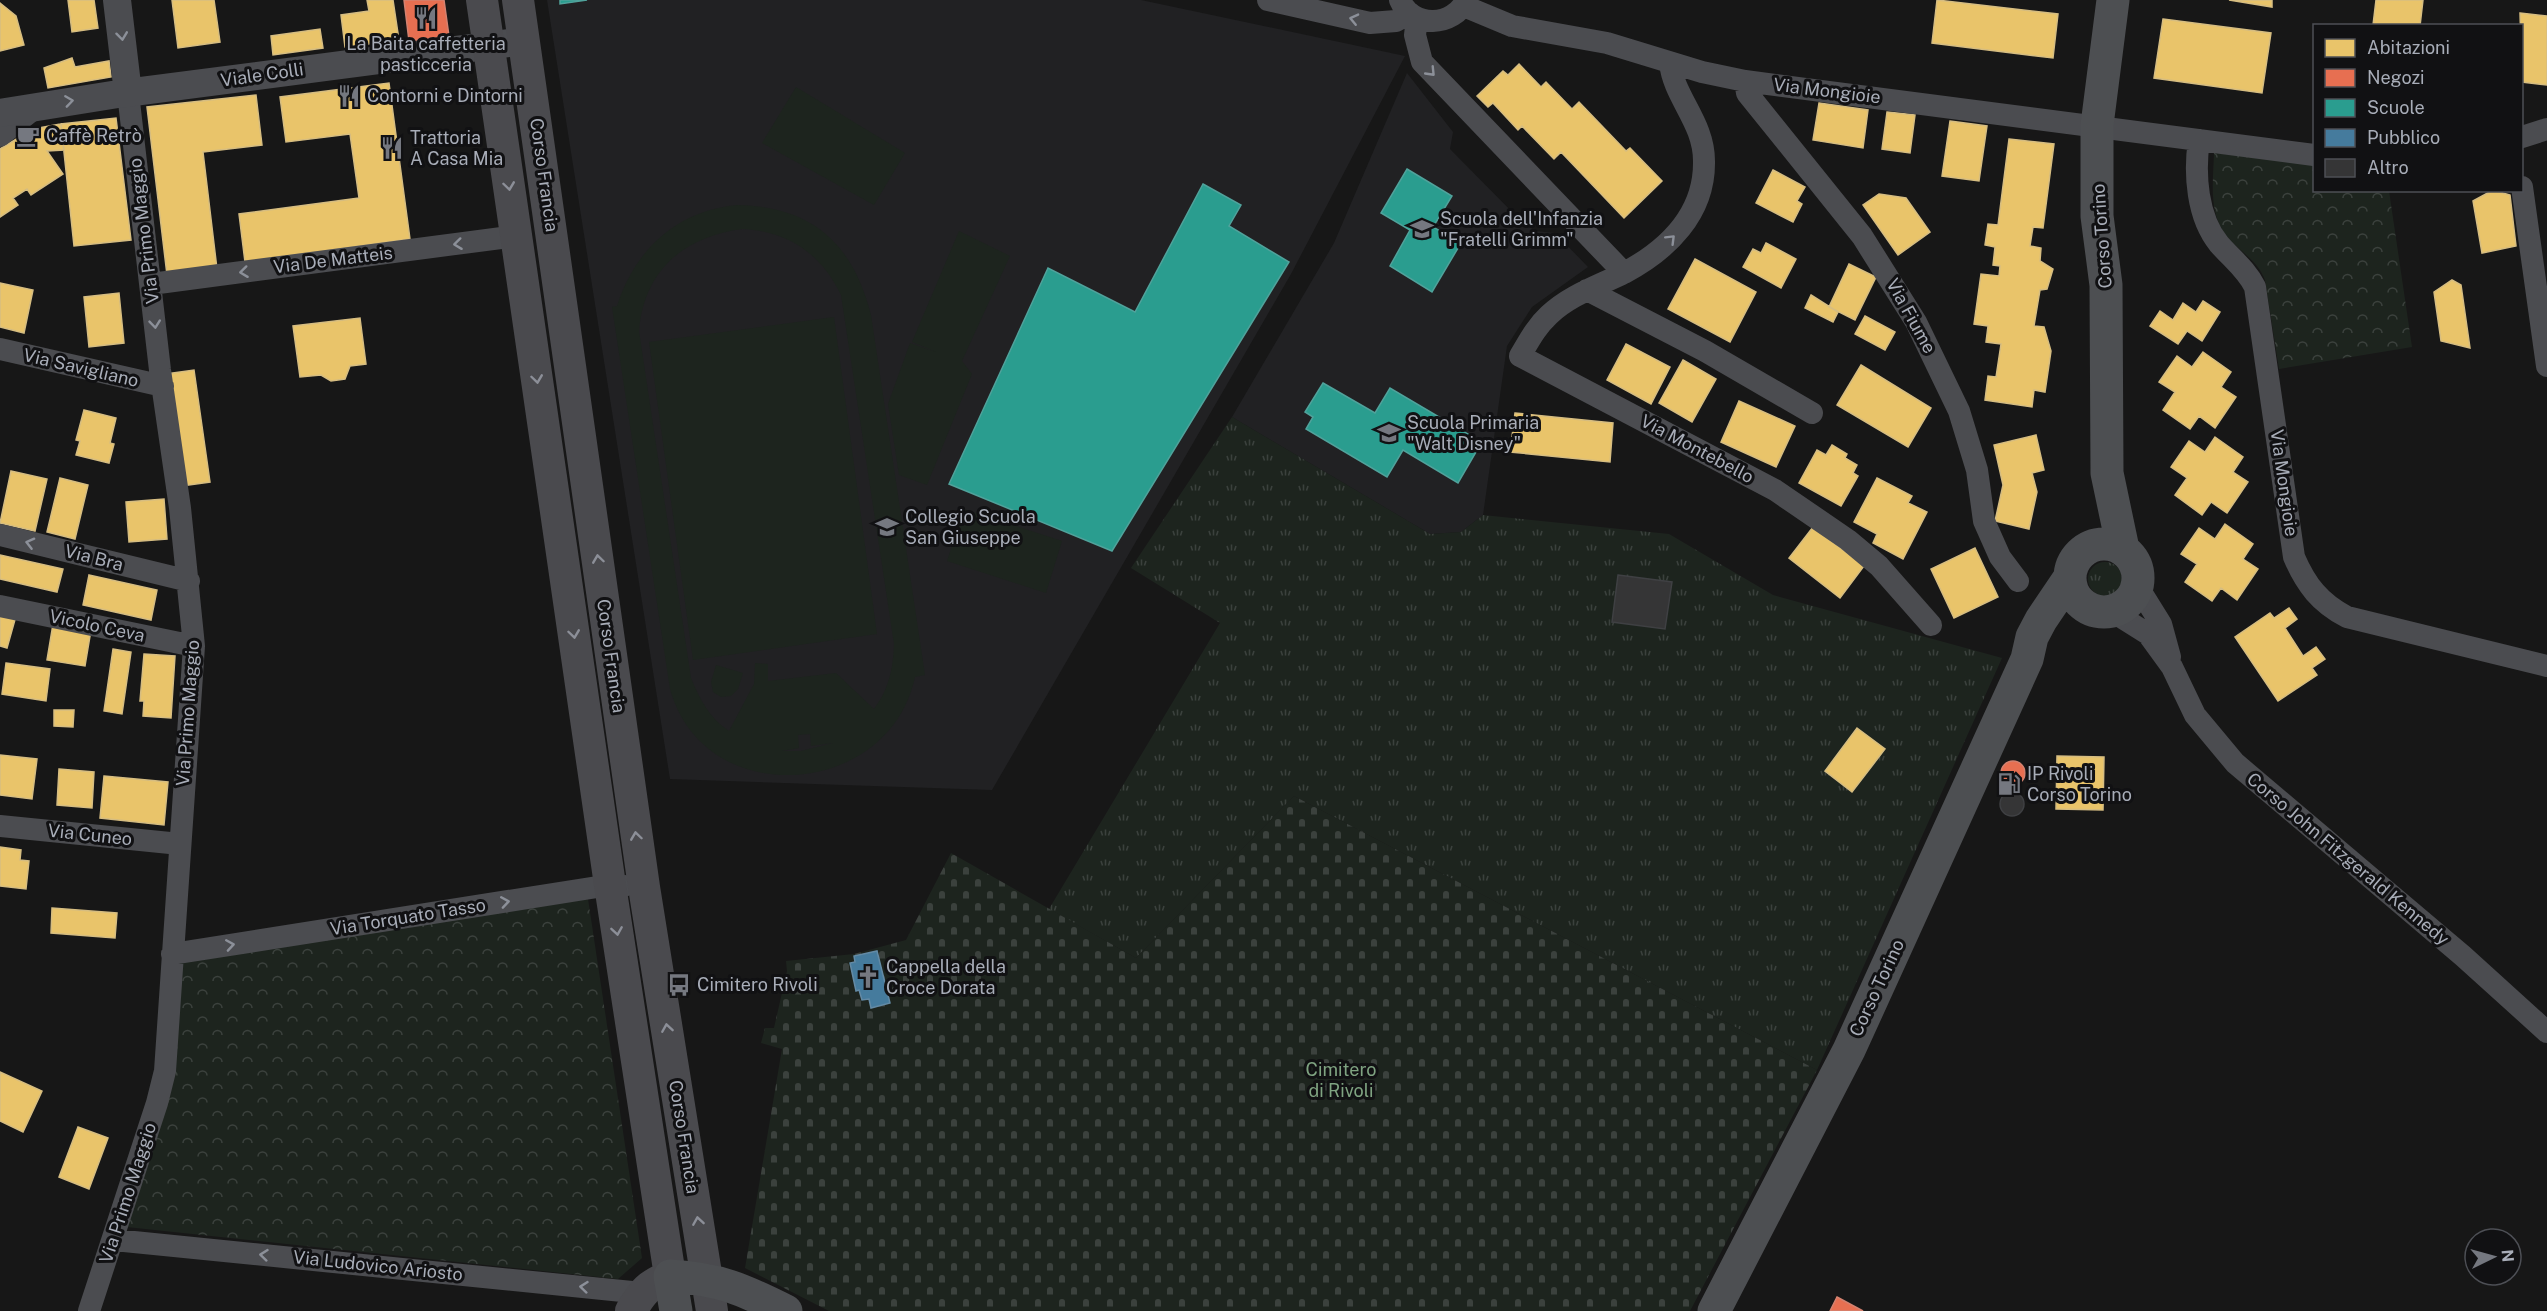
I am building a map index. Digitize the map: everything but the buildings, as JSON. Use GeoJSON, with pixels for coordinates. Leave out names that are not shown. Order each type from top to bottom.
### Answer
{"type":"FeatureCollection","features":[{"type":"Feature","properties":{"kind":"main road","name":"Corso Francia"},"geometry":{"type":"LineString","coordinates":[[482,0],[610,885],[676,1311]]}},
{"type":"Feature","properties":{"kind":"main road","name":"Corso Francia"},"geometry":{"type":"LineString","coordinates":[[518,0],[644,887],[712,1311]]}},
{"type":"Feature","properties":{"kind":"main road","name":"Corso Torino"},"geometry":{"type":"LineString","coordinates":[[2113,0],[2097,125],[2097,216],[2106,285],[2107,473],[2123,549]]}},
{"type":"Feature","properties":{"kind":"main road","name":"Corso Torino"},"geometry":{"type":"LineString","coordinates":[[2089,547],[2107,473]]}},
{"type":"Feature","properties":{"kind":"main road"},"geometry":{"type":"LineString","coordinates":[[2106,543],[2123,549],[2137,567],[2138,587],[2131,600],[2103,611],[2076,598],[2070,577],[2075,560],[2089,547],[2106,543]]}},
{"type":"Feature","properties":{"kind":"main road","name":"Corso Torino"},"geometry":{"type":"LineString","coordinates":[[1714,1311],[1849,1050],[2027,659],[2032,637],[2070,577]]}},
{"type":"Feature","properties":{"kind":"main road","name":"Corso Torino"},"geometry":{"type":"LineString","coordinates":[[2027,659],[2072,621],[2103,611]]}},
{"type":"Feature","properties":{"kind":"main road"},"geometry":{"type":"LineString","coordinates":[[637,1302],[652,1283],[670,1276],[707,1278],[739,1287],[786,1311]]}},
{"type":"Feature","properties":{"kind":"street","name":"Via Primo Maggio"},"geometry":{"type":"LineString","coordinates":[[89,1311],[114,1240],[165,1071],[194,646],[189,581],[163,386],[117,0]]}},
{"type":"Feature","properties":{"kind":"street"},"geometry":{"type":"LineString","coordinates":[[1268,0],[1370,23],[1396,21],[1409,10]]}},
{"type":"Feature","properties":{"kind":"street"},"geometry":{"type":"LineString","coordinates":[[1409,10],[1436,22],[1447,19],[1465,3]]}},
{"type":"Feature","properties":{"kind":"street","name":"Via Mongioie"},"geometry":{"type":"LineString","coordinates":[[1465,3],[1512,26],[1607,43],[1670,63],[1745,81],[2313,155]]}},
{"type":"Feature","properties":{"kind":"street"},"geometry":{"type":"LineString","coordinates":[[1409,10],[1422,62],[1624,273]]}},
{"type":"Feature","properties":{"kind":"street","name":"Viale Colli"},"geometry":{"type":"LineString","coordinates":[[0,113],[39,105],[525,41]]}},
{"type":"Feature","properties":{"kind":"street","name":"Via Montebello"},"geometry":{"type":"LineString","coordinates":[[1670,63],[1672,78],[1692,114],[1700,137],[1704,160],[1701,185],[1694,210],[1683,227],[1667,244],[1624,273],[1587,290],[1549,314],[1534,331],[1520,356],[1775,490],[1848,540],[1879,566],[1931,625]]}},
{"type":"Feature","properties":{"kind":"street","name":"Via Fiume"},"geometry":{"type":"LineString","coordinates":[[1745,81],[1746,93],[1862,236],[1916,322],[1959,411],[1977,470],[1984,521],[2000,557],[2018,581]]}},
{"type":"Feature","properties":{"kind":"street"},"geometry":{"type":"LineString","coordinates":[[0,136],[39,105]]}},
{"type":"Feature","properties":{"kind":"street"},"geometry":{"type":"LineString","coordinates":[[2523,137],[2547,129]]}},
{"type":"Feature","properties":{"kind":"street","name":"Via Mongioie"},"geometry":{"type":"LineString","coordinates":[[2199,140],[2198,181],[2204,219],[2211,233],[2248,272],[2255,287],[2294,557],[2313,592],[2328,608],[2347,617],[2547,666]]}},
{"type":"Feature","properties":{"kind":"street"},"geometry":{"type":"LineString","coordinates":[[2523,192],[2547,366]]}},
{"type":"Feature","properties":{"kind":"street","name":"Via De Matteis"},"geometry":{"type":"LineString","coordinates":[[151,284],[516,236]]}},
{"type":"Feature","properties":{"kind":"street"},"geometry":{"type":"LineString","coordinates":[[1587,290],[1705,351],[1812,413]]}},
{"type":"Feature","properties":{"kind":"street","name":"Via Savigliano"},"geometry":{"type":"LineString","coordinates":[[0,349],[163,386]]}},
{"type":"Feature","properties":{"kind":"street","name":"Via Bra"},"geometry":{"type":"LineString","coordinates":[[0,535],[189,581]]}},
{"type":"Feature","properties":{"kind":"street","name":"Corso John Fitzgerald Kennedy"},"geometry":{"type":"LineString","coordinates":[[2138,587],[2162,624],[2172,667]]}},
{"type":"Feature","properties":{"kind":"street","name":"Vicolo Ceva"},"geometry":{"type":"LineString","coordinates":[[0,606],[194,646]]}},
{"type":"Feature","properties":{"kind":"street","name":"Corso John Fitzgerald Kennedy"},"geometry":{"type":"LineString","coordinates":[[2103,611],[2148,634],[2172,667],[2195,715],[2235,763],[2463,957],[2547,1032]]}},
{"type":"Feature","properties":{"kind":"street","name":"Via Cuneo"},"geometry":{"type":"LineString","coordinates":[[0,826],[180,844]]}},
{"type":"Feature","properties":{"kind":"street","name":"Via Torquato Tasso"},"geometry":{"type":"LineString","coordinates":[[172,954],[610,885],[644,887]]}},
{"type":"Feature","properties":{"kind":"street","name":"Via Ludovico Ariosto"},"geometry":{"type":"LineString","coordinates":[[114,1240],[637,1302]]}},
{"type":"Feature","properties":{"kind":"shaded area","name":"Collegio Scuola San Giuseppe"},"geometry":{"type":"Polygon","coordinates":[[[547,0],[1141,0],[1405,56],[1291,274],[992,790],[670,779],[547,0]]]}},
{"type":"Feature","properties":{"kind":"shaded area"},"geometry":{"type":"Polygon","coordinates":[[[1407,73],[1453,132],[1450,149],[1518,218],[1535,231],[1555,233],[1588,267],[1532,307],[1507,346],[1483,515],[1461,532],[1430,534],[1232,417],[1334,243],[1407,73]]]}},
{"type":"Feature","properties":{"kind":"green space"},"geometry":{"type":"Polygon","coordinates":[[[796,87],[905,153],[874,205],[762,143],[796,87]]]}},
{"type":"Feature","properties":{"kind":"green space"},"geometry":{"type":"Polygon","coordinates":[[[2214,153],[2313,164],[2313,192],[2389,192],[2412,347],[2279,369],[2265,280],[2256,265],[2226,235],[2220,225],[2213,190],[2214,153]]]}},
{"type":"Feature","properties":{"kind":"green space"},"geometry":{"type":"Polygon","coordinates":[[[738,205],[765,207],[788,213],[808,222],[826,234],[841,250],[853,268],[863,290],[871,315],[925,675],[915,677],[898,718],[871,748],[835,767],[796,775],[756,771],[719,756],[689,729],[670,689],[612,307],[617,306],[635,267],[647,250],[678,224],[716,208],[738,205]],[[742,229],[702,240],[671,260],[658,274],[649,290],[642,309],[639,331],[691,678],[706,708],[729,731],[754,684],[755,663],[768,664],[768,681],[836,673],[874,709],[889,678],[894,644],[841,295],[823,267],[801,247],[774,234],[742,229]],[[810,734],[798,735],[799,748],[782,751],[801,751],[833,743],[811,746],[810,734]]]}},
{"type":"Feature","properties":{"kind":"green space"},"geometry":{"type":"Polygon","coordinates":[[[959,231],[1010,256],[962,361],[972,374],[927,485],[899,475],[888,404],[910,343],[936,352],[912,342],[959,231]]]}},
{"type":"Feature","properties":{"kind":"green space"},"geometry":{"type":"Polygon","coordinates":[[[834,317],[877,634],[693,660],[649,342],[834,317]]]}},
{"type":"Feature","properties":{"kind":"green space"},"geometry":{"type":"Polygon","coordinates":[[[1232,417],[1430,534],[1461,532],[1483,515],[1669,534],[1773,595],[2002,658],[1817,1070],[1294,796],[1136,958],[1049,909],[1220,623],[1131,568],[1232,417]]]}},
{"type":"Feature","properties":{"kind":"green space"},"geometry":{"type":"Polygon","coordinates":[[[964,509],[1062,541],[1046,593],[947,561],[964,509]]]}},
{"type":"Feature","properties":{"kind":"green space"},"geometry":{"type":"Polygon","coordinates":[[[2105,562],[2117,567],[2122,579],[2117,591],[2105,596],[2093,591],[2088,579],[2093,567],[2105,562]]]}},
{"type":"Feature","properties":{"kind":"green space"},"geometry":{"type":"Polygon","coordinates":[[[716,665],[743,673],[738,689],[731,696],[721,697],[713,692],[711,682],[716,665]]]}},
{"type":"Feature","properties":{"kind":"green space","name":"Cimitero di Rivoli"},"geometry":{"type":"Polygon","coordinates":[[[1294,796],[1817,1070],[1690,1311],[829,1311],[745,1268],[782,1049],[761,1043],[765,1028],[774,1028],[787,971],[786,961],[854,954],[906,940],[951,853],[1136,958],[1294,796]]]}},
{"type":"Feature","properties":{"kind":"green space"},"geometry":{"type":"Polygon","coordinates":[[[588,899],[642,1258],[618,1279],[127,1227],[181,962],[588,899]]]}},
{"type":"Feature","properties":{"kind":"place","name":"La Baita caffetteria pasticceria"},"geometry":{"type":"Point","coordinates":[426,18]}},
{"type":"Feature","properties":{"kind":"place","name":"Contorni e Dintorni"},"geometry":{"type":"Point","coordinates":[349,96]}},
{"type":"Feature","properties":{"kind":"place","name":"Caffè Retrò"},"geometry":{"type":"Point","coordinates":[28,136]}},
{"type":"Feature","properties":{"kind":"place","name":"Trattoria A Casa Mia"},"geometry":{"type":"Point","coordinates":[392,148]}},
{"type":"Feature","properties":{"kind":"place","name":"Scuola dell'Infanzia \"Fratelli Grimm\""},"geometry":{"type":"Point","coordinates":[1422,229]}},
{"type":"Feature","properties":{"kind":"place","name":"Scuola Primaria \"Walt Disney\""},"geometry":{"type":"Point","coordinates":[1389,433]}},
{"type":"Feature","properties":{"kind":"place","name":"Collegio Scuola San Giuseppe"},"geometry":{"type":"Point","coordinates":[887,527]}},
{"type":"Feature","properties":{"kind":"place","name":"IP Rivoli Corso Torino"},"geometry":{"type":"Point","coordinates":[2009,784]}},
{"type":"Feature","properties":{"kind":"place","name":"Cappella della Croce Dorata"},"geometry":{"type":"Point","coordinates":[868,977]}},
{"type":"Feature","properties":{"kind":"place","name":"Cimitero Rivoli"},"geometry":{"type":"Point","coordinates":[679,985]}}]}
